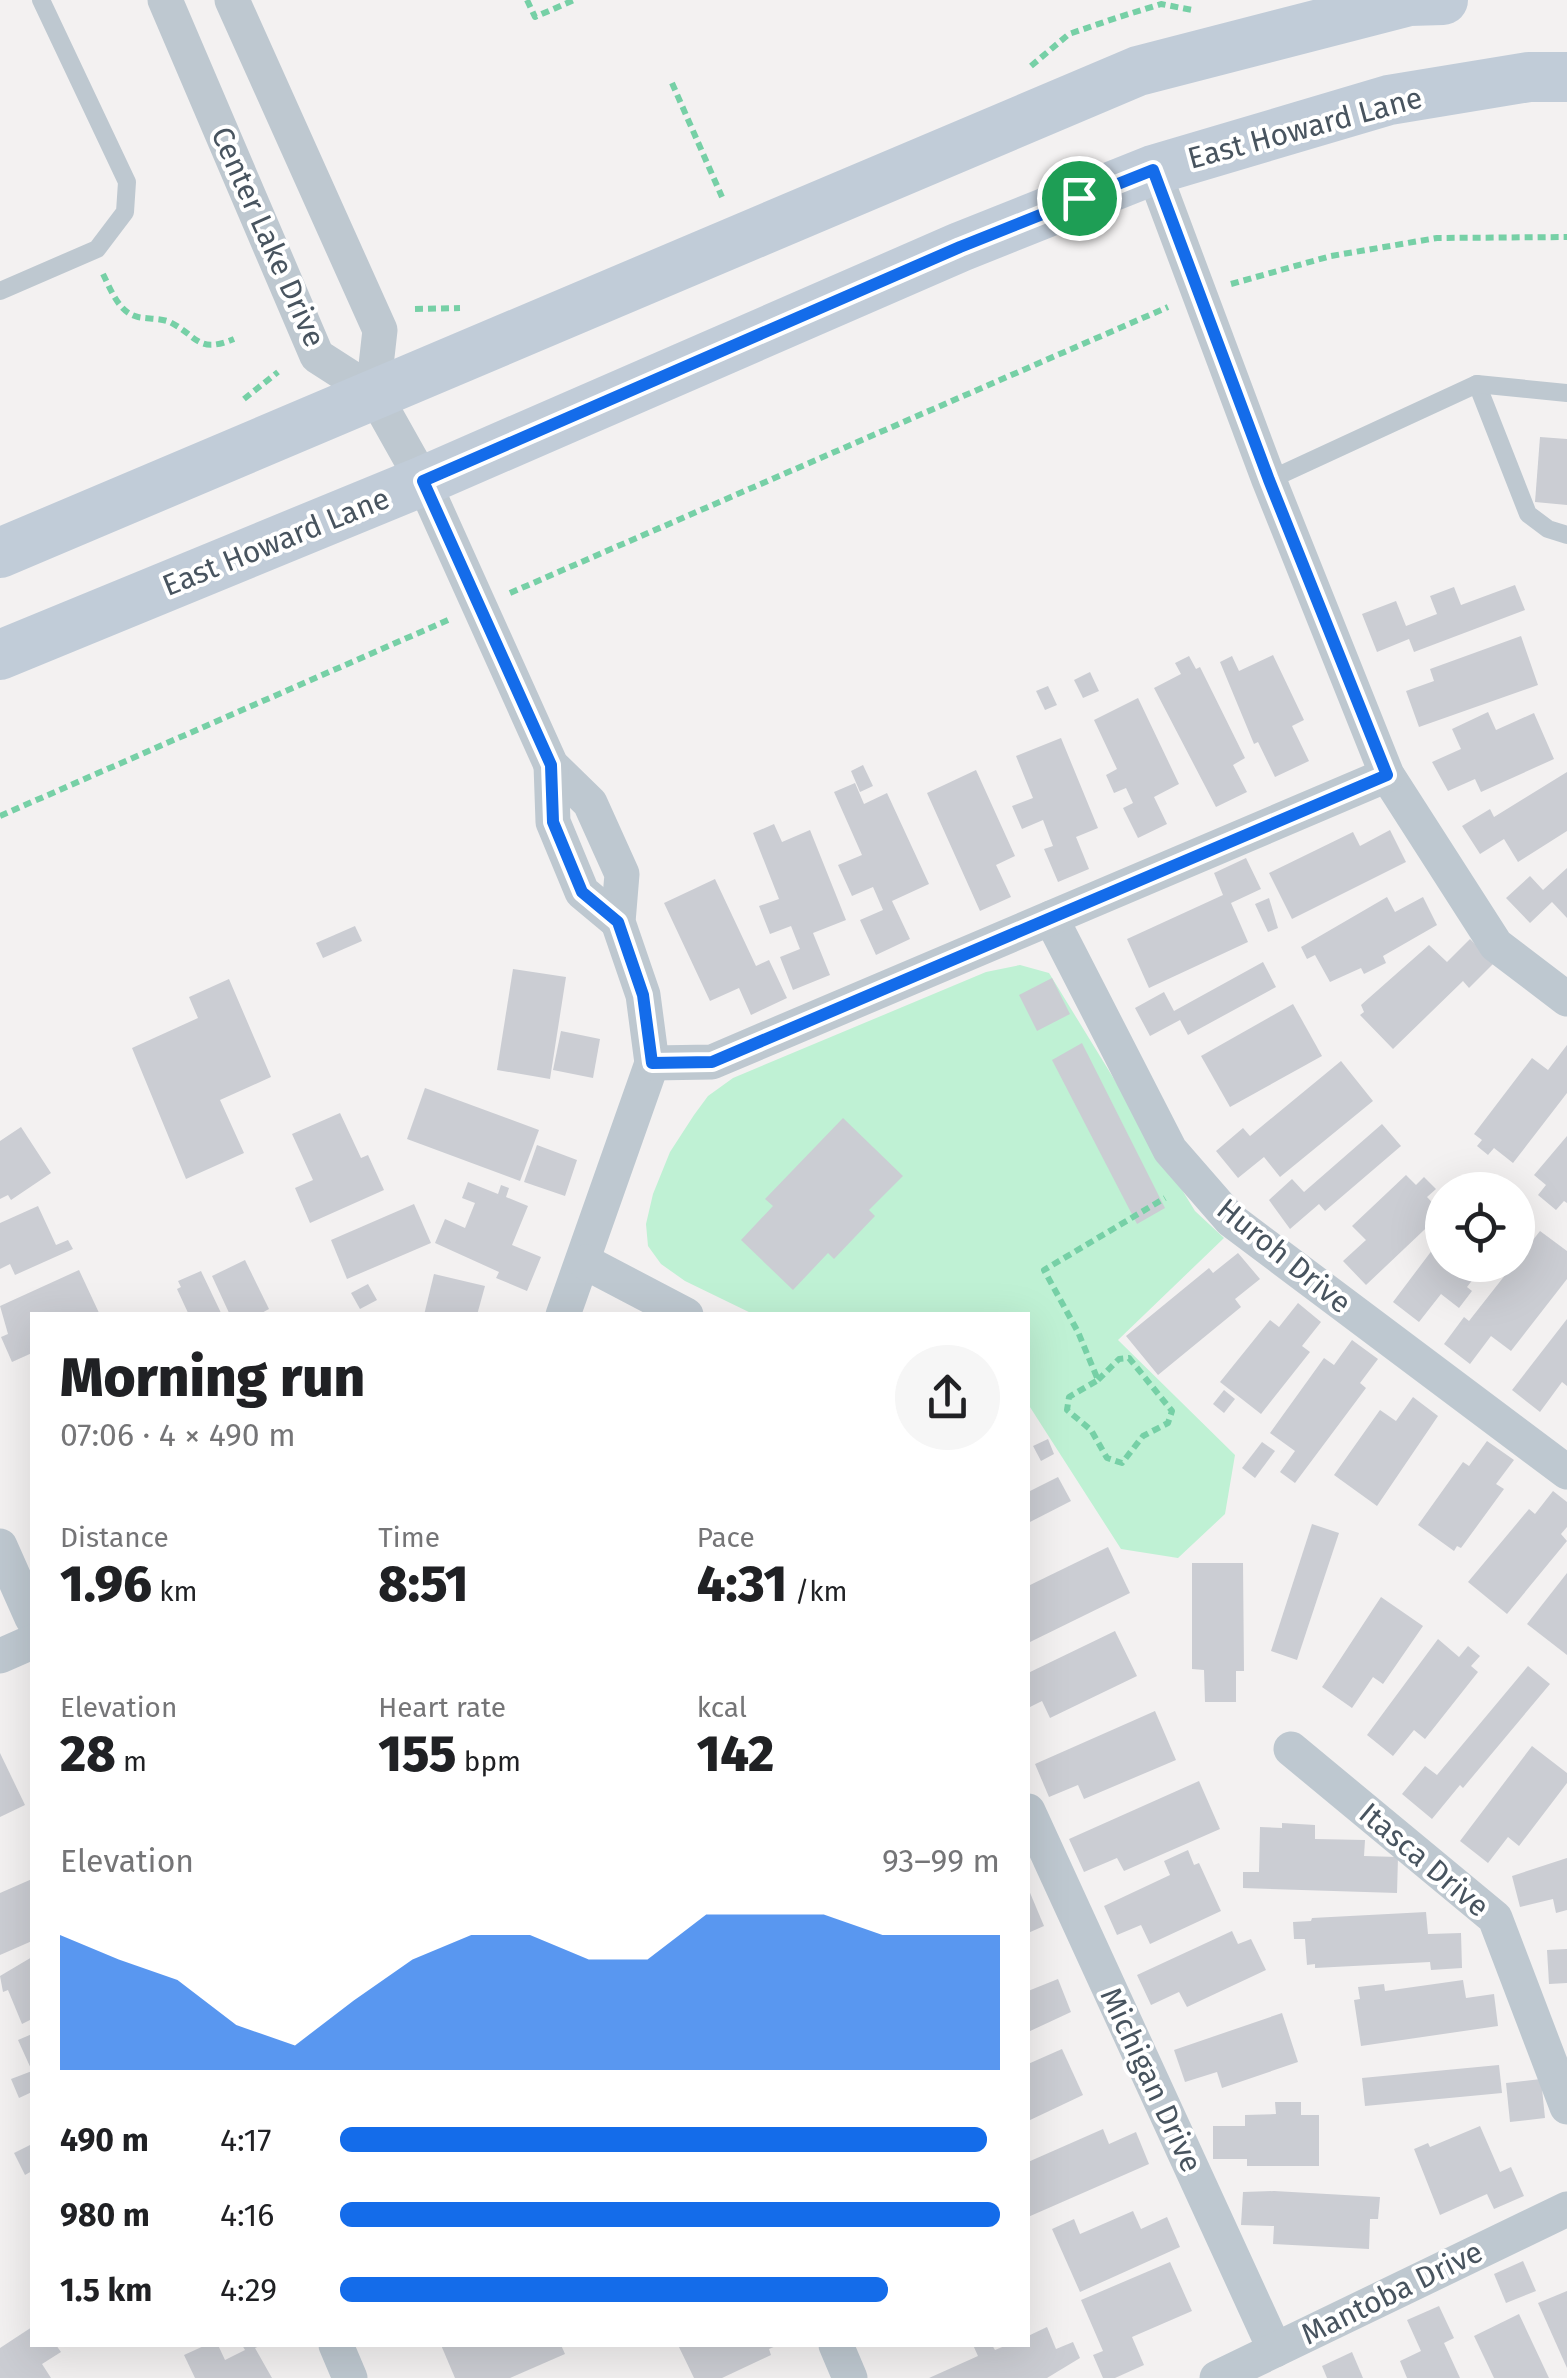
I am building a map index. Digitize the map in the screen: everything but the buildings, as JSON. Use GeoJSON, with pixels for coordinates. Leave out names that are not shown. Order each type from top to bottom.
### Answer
{"type":"FeatureCollection","features":[{"type":"Feature","properties":{"kind":"main road"},"geometry":{"type":"LineString","coordinates":[[0,553],[1138,71],[1409,1],[1443,0]]}},
{"type":"Feature","properties":{"kind":"main road","name":"East Howard Lane"},"geometry":{"type":"LineString","coordinates":[[0,656],[423,481],[960,247],[1153,170],[1389,100],[1529,78],[1567,77]]}},
{"type":"Feature","properties":{"kind":"street","name":"Center Lake Drive"},"geometry":{"type":"LineString","coordinates":[[165,0],[317,356],[373,392]]}},
{"type":"Feature","properties":{"kind":"street"},"geometry":{"type":"LineString","coordinates":[[232,0],[380,330],[373,392],[423,481],[551,765],[590,803],[622,874],[618,922],[643,995],[652,1063],[564,1312]]}},
{"type":"Feature","properties":{"kind":"street"},"geometry":{"type":"LineString","coordinates":[[1153,170],[1269,480],[1387,775],[1496,945],[1567,998]]}},
{"type":"Feature","properties":{"kind":"street"},"geometry":{"type":"LineString","coordinates":[[551,765],[553,822],[582,892],[618,922]]}},
{"type":"Feature","properties":{"kind":"street"},"geometry":{"type":"LineString","coordinates":[[652,1063],[712,1062],[1387,775]]}},
{"type":"Feature","properties":{"kind":"street","name":"Huroh Drive"},"geometry":{"type":"LineString","coordinates":[[1051,918],[1170,1150],[1231,1220],[1567,1472]]}},
{"type":"Feature","properties":{"kind":"street"},"geometry":{"type":"LineString","coordinates":[[585,1262],[680,1312]]}},
{"type":"Feature","properties":{"kind":"street"},"geometry":{"type":"LineString","coordinates":[[0,1546],[30,1614]]}},
{"type":"Feature","properties":{"kind":"street"},"geometry":{"type":"LineString","coordinates":[[0,1656],[30,1643]]}},
{"type":"Feature","properties":{"kind":"street","name":"Itasca Drive"},"geometry":{"type":"LineString","coordinates":[[1292,1749],[1495,1918],[1567,2107]]}},
{"type":"Feature","properties":{"kind":"street","name":"Michigan Drive"},"geometry":{"type":"LineString","coordinates":[[1030,1814],[1275,2350]]}},
{"type":"Feature","properties":{"kind":"street","name":"Mantoba Drive"},"geometry":{"type":"LineString","coordinates":[[1217,2378],[1567,2209]]}},
{"type":"Feature","properties":{"kind":"street"},"geometry":{"type":"LineString","coordinates":[[337,2347],[350,2378]]}},
{"type":"Feature","properties":{"kind":"street"},"geometry":{"type":"LineString","coordinates":[[837,2347],[850,2378]]}},
{"type":"Feature","properties":{"kind":"lane"},"geometry":{"type":"LineString","coordinates":[[0,290],[92,250],[125,212],[126,182],[41,0]]}},
{"type":"Feature","properties":{"kind":"lane"},"geometry":{"type":"LineString","coordinates":[[1269,480],[1476,384],[1567,393]]}},
{"type":"Feature","properties":{"kind":"lane"},"geometry":{"type":"LineString","coordinates":[[1476,384],[1528,514],[1548,529],[1567,535]]}},
{"type":"Feature","properties":{"kind":"path"},"geometry":{"type":"LineString","coordinates":[[527,0],[535,17],[574,0]]}},
{"type":"Feature","properties":{"kind":"path"},"geometry":{"type":"LineString","coordinates":[[672,83],[722,197]]}},
{"type":"Feature","properties":{"kind":"path"},"geometry":{"type":"LineString","coordinates":[[0,816],[1199,293],[1331,256],[1437,238],[1567,237]]}},
{"type":"Feature","properties":{"kind":"path"},"geometry":{"type":"LineString","coordinates":[[92,250],[125,311],[135,317],[168,322],[198,344],[216,347],[234,339]]}},
{"type":"Feature","properties":{"kind":"path"},"geometry":{"type":"LineString","coordinates":[[1098,1380],[1078,1332],[1044,1270],[1196,1180]]}},
{"type":"Feature","properties":{"kind":"path"},"geometry":{"type":"LineString","coordinates":[[1129,1358],[1172,1410],[1168,1423],[1143,1436],[1122,1464],[1106,1458],[1091,1430],[1065,1404],[1069,1397],[1098,1380],[1119,1359],[1129,1358]]}},
{"type":"Feature","properties":{"kind":"green space"},"geometry":{"type":"Polygon","coordinates":[[[1020,965],[1049,973],[1195,1211],[1224,1238],[1118,1340],[1235,1455],[1225,1514],[1178,1558],[1121,1549],[1030,1407],[1030,1312],[749,1312],[685,1281],[661,1264],[648,1246],[646,1224],[653,1194],[670,1152],[708,1096],[733,1078],[986,972],[1020,965]]]}},
{"type":"Feature","properties":{"kind":"route"},"geometry":{"type":"LineString","coordinates":[[1153,170],[1269,480],[1387,775],[712,1062],[652,1063],[643,995],[618,922],[582,892],[553,822],[551,765],[423,481],[1079,198],[1153,170]]}}]}
